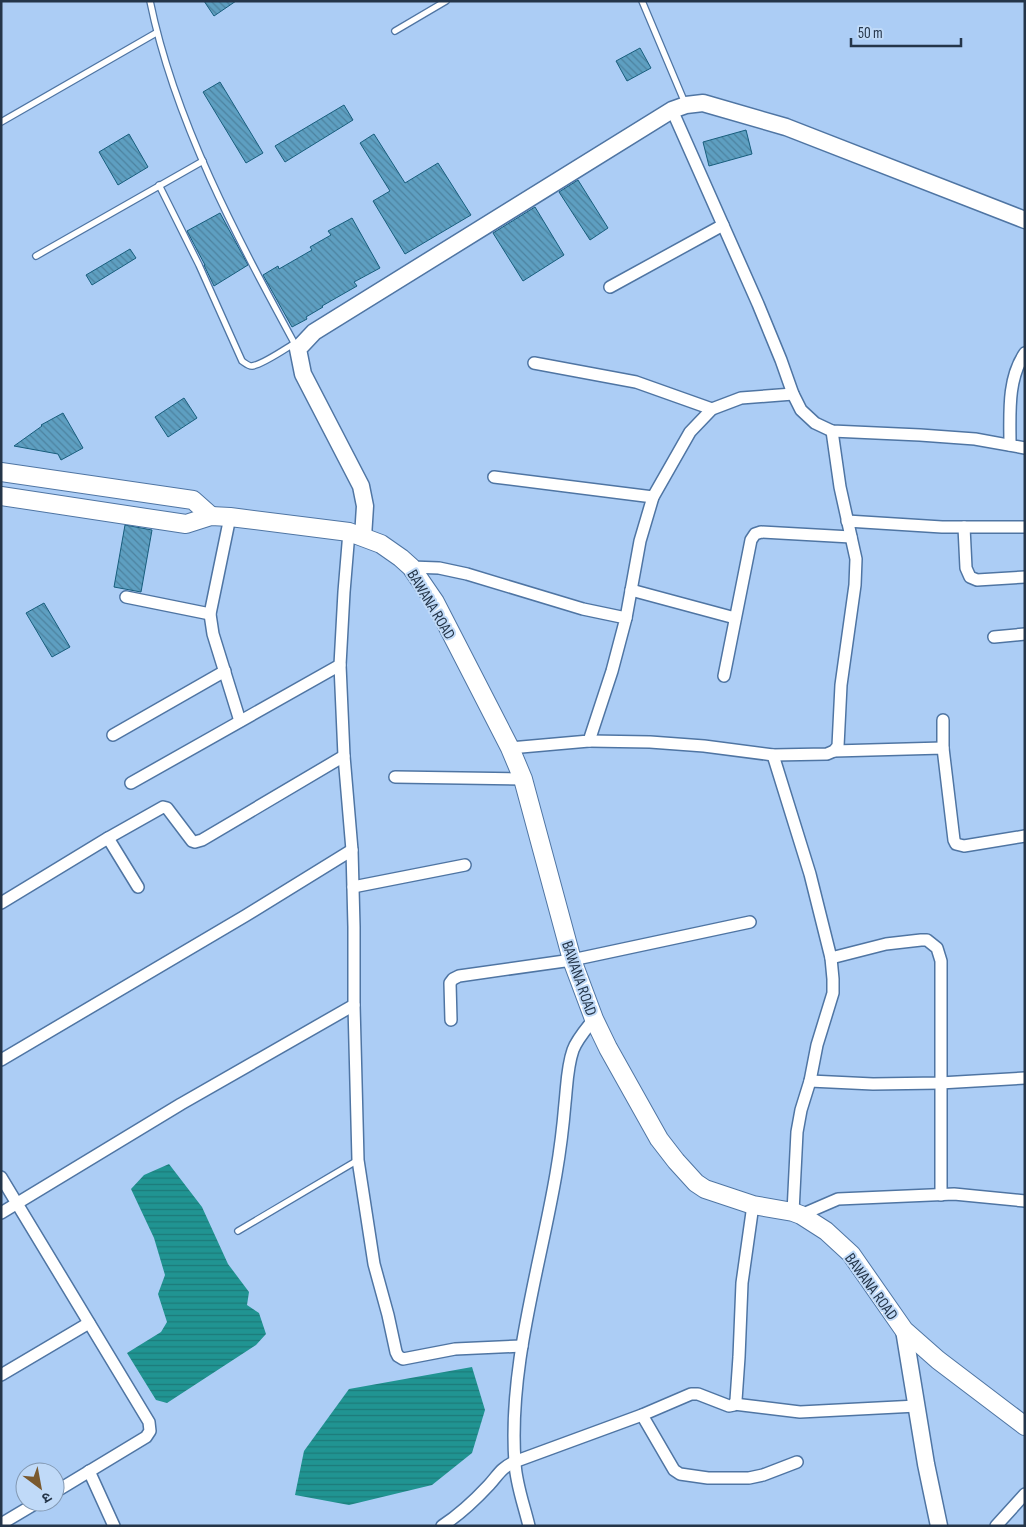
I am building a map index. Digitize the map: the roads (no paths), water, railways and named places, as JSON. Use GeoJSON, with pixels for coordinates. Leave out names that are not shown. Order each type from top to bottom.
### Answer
{"type":"FeatureCollection","features":[{"type":"Feature","properties":{"kind":"main road"},"geometry":{"type":"LineString","coordinates":[[1,472],[193,500],[211,516]]}},
{"type":"Feature","properties":{"kind":"main road","name":"BAWANA ROAD"},"geometry":{"type":"LineString","coordinates":[[1,496],[186,524],[211,516],[230,517],[356,535],[381,544],[402,558],[411,567],[435,602],[510,748],[523,779],[572,960],[594,1019],[608,1048],[659,1139],[676,1162],[696,1183],[705,1189],[753,1205],[797,1213],[826,1231],[851,1254],[904,1330],[938,1360],[1025,1426]]}},
{"type":"Feature","properties":{"kind":"street"},"geometry":{"type":"LineString","coordinates":[[522,1346],[455,1349],[403,1359],[398,1356],[374,1264],[358,1160],[352,850],[344,756],[340,665],[344,592],[356,535],[365,506],[360,486],[303,374],[296,346],[314,332],[679,108],[704,103],[786,127],[1025,220]]}},
{"type":"Feature","properties":{"kind":"street"},"geometry":{"type":"LineString","coordinates":[[679,108],[723,225],[801,410],[816,423],[832,431],[975,439],[1025,448]]}},
{"type":"Feature","properties":{"kind":"street"},"geometry":{"type":"LineString","coordinates":[[610,287],[723,225]]}},
{"type":"Feature","properties":{"kind":"street"},"geometry":{"type":"LineString","coordinates":[[1010,445],[1010,399],[1014,373],[1025,353]]}},
{"type":"Feature","properties":{"kind":"street"},"geometry":{"type":"LineString","coordinates":[[534,363],[636,382],[712,409]]}},
{"type":"Feature","properties":{"kind":"street"},"geometry":{"type":"LineString","coordinates":[[590,741],[626,618],[640,541],[654,497],[690,432],[712,409],[742,398],[793,394]]}},
{"type":"Feature","properties":{"kind":"street"},"geometry":{"type":"LineString","coordinates":[[832,431],[847,521],[856,559],[856,585],[841,685],[838,746],[834,752]]}},
{"type":"Feature","properties":{"kind":"street"},"geometry":{"type":"LineString","coordinates":[[494,477],[654,497]]}},
{"type":"Feature","properties":{"kind":"street"},"geometry":{"type":"LineString","coordinates":[[230,517],[210,614],[213,634],[240,721]]}},
{"type":"Feature","properties":{"kind":"street"},"geometry":{"type":"LineString","coordinates":[[847,521],[964,527],[1025,527]]}},
{"type":"Feature","properties":{"kind":"street"},"geometry":{"type":"LineString","coordinates":[[964,527],[966,568],[970,577],[977,580],[1025,577]]}},
{"type":"Feature","properties":{"kind":"street"},"geometry":{"type":"LineString","coordinates":[[724,676],[751,540],[755,534],[761,532],[851,538]]}},
{"type":"Feature","properties":{"kind":"street"},"geometry":{"type":"LineString","coordinates":[[411,567],[439,568],[467,574],[583,609],[626,618]]}},
{"type":"Feature","properties":{"kind":"street"},"geometry":{"type":"LineString","coordinates":[[632,590],[736,618]]}},
{"type":"Feature","properties":{"kind":"street"},"geometry":{"type":"LineString","coordinates":[[126,596],[210,614]]}},
{"type":"Feature","properties":{"kind":"street"},"geometry":{"type":"LineString","coordinates":[[994,637],[1025,634]]}},
{"type":"Feature","properties":{"kind":"street"},"geometry":{"type":"LineString","coordinates":[[131,783],[340,665]]}},
{"type":"Feature","properties":{"kind":"street"},"geometry":{"type":"LineString","coordinates":[[112,735],[225,671]]}},
{"type":"Feature","properties":{"kind":"street"},"geometry":{"type":"LineString","coordinates":[[943,720],[943,748],[956,844],[964,846],[1025,836]]}},
{"type":"Feature","properties":{"kind":"street"},"geometry":{"type":"LineString","coordinates":[[510,748],[590,741],[650,742],[695,745],[773,755],[943,748]]}},
{"type":"Feature","properties":{"kind":"street"},"geometry":{"type":"LineString","coordinates":[[773,755],[810,874],[831,958],[833,979],[833,993],[817,1045],[797,1132],[797,1213],[838,1199],[954,1194],[1025,1201]]}},
{"type":"Feature","properties":{"kind":"street"},"geometry":{"type":"LineString","coordinates":[[1,903],[163,807],[166,808],[192,841],[195,842],[202,840],[344,756]]}},
{"type":"Feature","properties":{"kind":"street"},"geometry":{"type":"LineString","coordinates":[[395,777],[523,779]]}},
{"type":"Feature","properties":{"kind":"street"},"geometry":{"type":"LineString","coordinates":[[108,838],[138,887]]}},
{"type":"Feature","properties":{"kind":"street"},"geometry":{"type":"LineString","coordinates":[[1,1060],[246,916],[352,850]]}},
{"type":"Feature","properties":{"kind":"street"},"geometry":{"type":"LineString","coordinates":[[353,887],[465,865]]}},
{"type":"Feature","properties":{"kind":"street"},"geometry":{"type":"LineString","coordinates":[[451,1020],[450,983],[459,976],[572,960],[750,922]]}},
{"type":"Feature","properties":{"kind":"street"},"geometry":{"type":"LineString","coordinates":[[831,958],[886,944],[927,940],[934,944],[939,952],[941,1195]]}},
{"type":"Feature","properties":{"kind":"street"},"geometry":{"type":"LineString","coordinates":[[1,1213],[181,1104],[354,1005]]}},
{"type":"Feature","properties":{"kind":"street"},"geometry":{"type":"LineString","coordinates":[[529,1526],[514,1462],[515,1412],[522,1346],[556,1175],[569,1067],[574,1049],[594,1019]]}},
{"type":"Feature","properties":{"kind":"street"},"geometry":{"type":"LineString","coordinates":[[810,1081],[873,1084],[940,1083],[1025,1078]]}},
{"type":"Feature","properties":{"kind":"street"},"geometry":{"type":"LineString","coordinates":[[1,1177],[149,1422],[150,1430],[146,1437],[65,1486]]}},
{"type":"Feature","properties":{"kind":"street"},"geometry":{"type":"LineString","coordinates":[[734,1404],[739,1357],[742,1283],[753,1205]]}},
{"type":"Feature","properties":{"kind":"street"},"geometry":{"type":"LineString","coordinates":[[1,1375],[89,1323]]}},
{"type":"Feature","properties":{"kind":"street"},"geometry":{"type":"LineString","coordinates":[[904,1330],[926,1464],[939,1526]]}},
{"type":"Feature","properties":{"kind":"street"},"geometry":{"type":"LineString","coordinates":[[442,1526],[488,1485],[501,1470],[514,1462],[642,1415],[694,1393],[729,1406],[734,1404],[800,1412],[917,1406]]}},
{"type":"Feature","properties":{"kind":"street"},"geometry":{"type":"LineString","coordinates":[[642,1415],[674,1470],[680,1474],[720,1479],[749,1478],[763,1475],[797,1462]]}},
{"type":"Feature","properties":{"kind":"street"},"geometry":{"type":"LineString","coordinates":[[89,1471],[114,1526]]}},
{"type":"Feature","properties":{"kind":"street"},"geometry":{"type":"LineString","coordinates":[[996,1526],[1025,1494]]}},
{"type":"Feature","properties":{"kind":"street"},"geometry":{"type":"LineString","coordinates":[[1,1524],[21,1512]]}},
{"type":"Feature","properties":{"kind":"lane"},"geometry":{"type":"LineString","coordinates":[[150,1],[156,33],[176,96],[203,160],[259,277],[296,346],[252,366],[242,361],[200,265],[160,186]]}},
{"type":"Feature","properties":{"kind":"lane"},"geometry":{"type":"LineString","coordinates":[[395,31],[446,1]]}},
{"type":"Feature","properties":{"kind":"lane"},"geometry":{"type":"LineString","coordinates":[[642,1],[679,108]]}},
{"type":"Feature","properties":{"kind":"lane"},"geometry":{"type":"LineString","coordinates":[[1,122],[156,33]]}},
{"type":"Feature","properties":{"kind":"lane"},"geometry":{"type":"LineString","coordinates":[[36,256],[203,160]]}},
{"type":"Feature","properties":{"kind":"lane"},"geometry":{"type":"LineString","coordinates":[[238,1231],[358,1160]]}}]}
